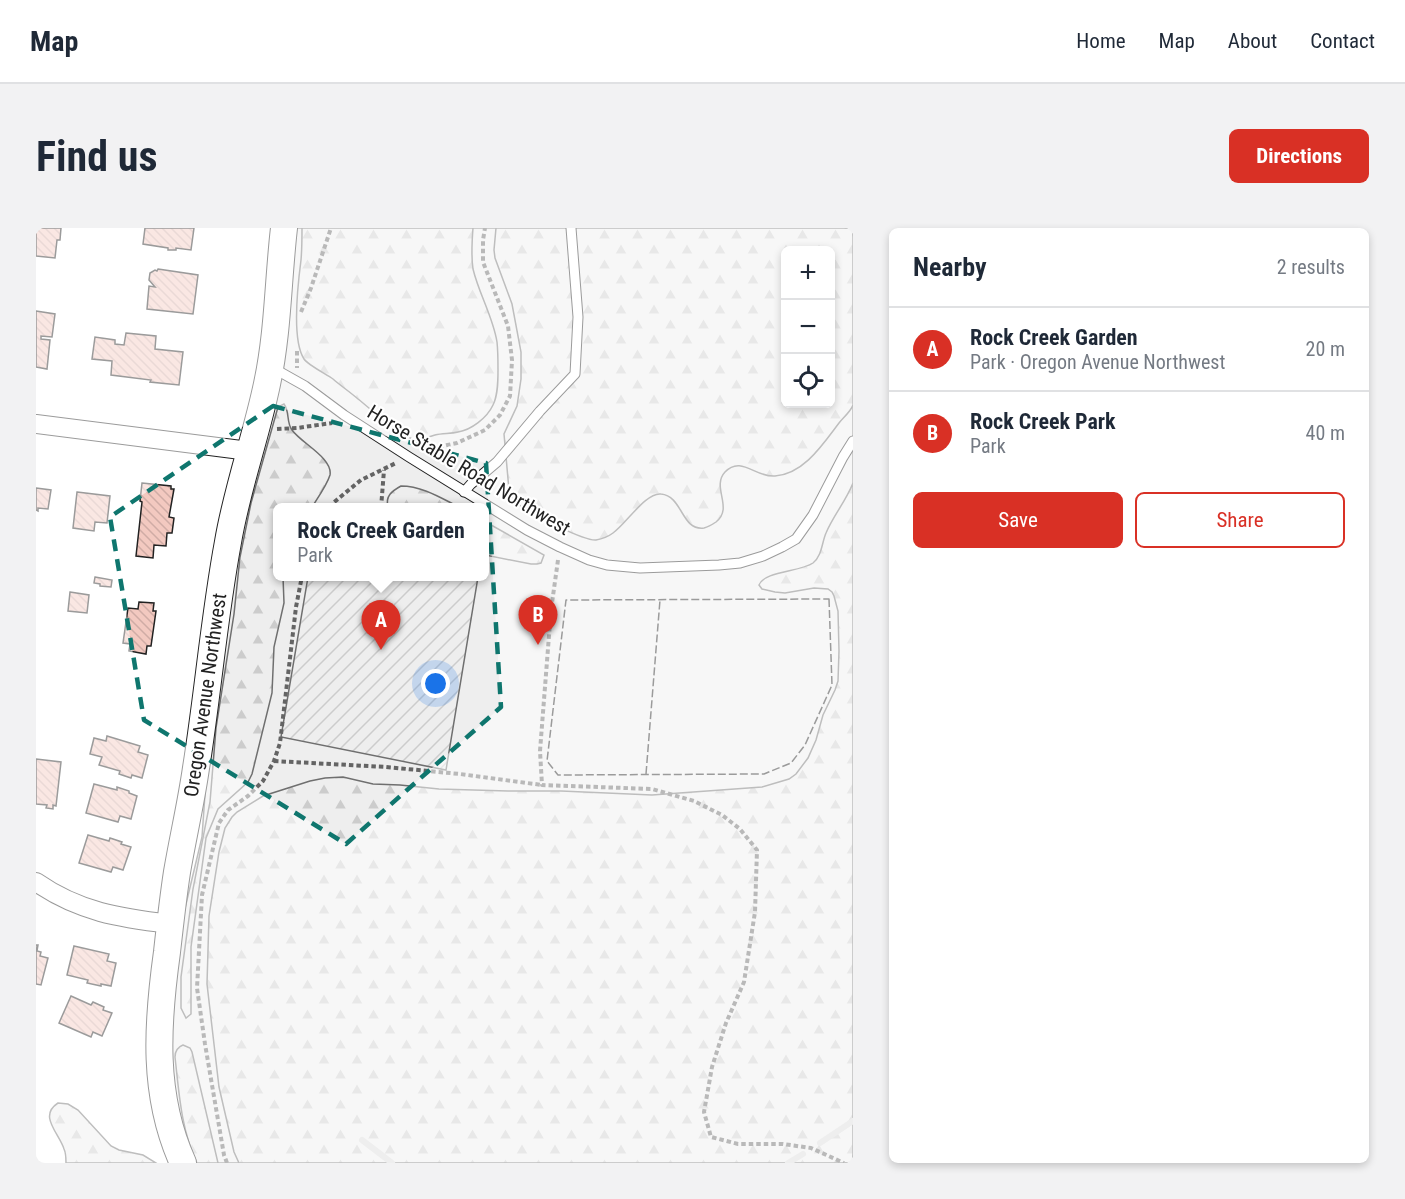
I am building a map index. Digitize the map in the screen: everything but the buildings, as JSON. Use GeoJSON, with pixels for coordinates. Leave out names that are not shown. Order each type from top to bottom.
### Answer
{"type":"FeatureCollection","features":[{"type":"Feature","properties":{"kind":"street","name":"Oregon Avenue Northwest"},"geometry":{"type":"LineString","coordinates":[[183,1163],[165,1110],[159,1057],[159,1016],[179,863],[196,769],[220,584],[233,513],[270,366],[285,228]]}},
{"type":"Feature","properties":{"kind":"street"},"geometry":{"type":"LineString","coordinates":[[36,424],[249,451]]}},
{"type":"Feature","properties":{"kind":"street"},"geometry":{"type":"LineString","coordinates":[[36,882],[63,899],[94,910],[123,918],[170,924]]}},
{"type":"Feature","properties":{"kind":"lane"},"geometry":{"type":"LineString","coordinates":[[464,492],[496,462],[575,374],[578,317],[570,228]]}},
{"type":"Feature","properties":{"kind":"lane","name":"Horse Stable Road Northwest"},"geometry":{"type":"LineString","coordinates":[[270,366],[482,503]]}},
{"type":"Feature","properties":{"kind":"lane","name":"Horse Stable Road Northwest"},"geometry":{"type":"LineString","coordinates":[[489,507],[560,547],[607,565],[640,568],[719,566],[740,563],[763,556],[796,539],[813,514],[853,441]]}},
{"type":"Feature","properties":{"kind":"path"},"geometry":{"type":"LineString","coordinates":[[299,316],[331,228]]}},
{"type":"Feature","properties":{"kind":"path"},"geometry":{"type":"LineString","coordinates":[[333,503],[361,480],[429,448],[457,443],[486,430],[500,415],[510,396],[512,360],[508,326],[483,262],[485,228]]}},
{"type":"Feature","properties":{"kind":"path"},"geometry":{"type":"LineString","coordinates":[[296,348],[298,382]]}},
{"type":"Feature","properties":{"kind":"path"},"geometry":{"type":"LineString","coordinates":[[267,429],[331,424],[344,415]]}},
{"type":"Feature","properties":{"kind":"path"},"geometry":{"type":"LineString","coordinates":[[381,503],[384,469]]}},
{"type":"Feature","properties":{"kind":"path"},"geometry":{"type":"LineString","coordinates":[[542,785],[540,751],[551,610],[560,547]]}},
{"type":"Feature","properties":{"kind":"path"},"geometry":{"type":"LineString","coordinates":[[228,1163],[224,1155],[197,988],[202,896],[219,823],[228,810],[248,796],[263,781],[274,761],[280,743],[301,581]]}},
{"type":"Feature","properties":{"kind":"path"},"geometry":{"type":"LineString","coordinates":[[274,761],[386,767],[542,785],[652,789],[694,801],[722,815],[740,829],[757,850],[755,912],[744,982],[726,1023],[712,1067],[704,1112],[711,1137],[738,1144],[783,1144],[811,1148],[844,1163]]}},
{"type":"Feature","properties":{"kind":"highlighted area"},"geometry":{"type":"Polygon","coordinates":[[[273,406],[486,463],[501,707],[346,844],[144,720],[110,517],[273,406]]]}},
{"type":"Feature","properties":{"kind":"green space"},"geometry":{"type":"Polygon","coordinates":[[[295,228],[853,228],[853,1163],[193,1163],[171,1094],[169,1036],[182,921],[202,837],[206,780],[234,552],[295,228]]]}},
{"type":"Feature","properties":{"kind":"green space"},"geometry":{"type":"Polygon","coordinates":[[[302,228],[473,228],[473,269],[498,349],[496,397],[483,419],[455,433],[438,434],[422,439],[407,437],[304,359],[300,350],[297,325],[302,228]]]}},
{"type":"Feature","properties":{"kind":"green space"},"geometry":{"type":"Polygon","coordinates":[[[496,228],[853,228],[853,405],[812,457],[795,470],[768,476],[743,466],[737,466],[725,472],[720,484],[723,510],[716,522],[707,527],[696,527],[691,524],[674,501],[661,494],[649,498],[618,529],[605,537],[596,540],[570,532],[522,507],[509,490],[504,434],[517,406],[521,379],[521,352],[512,304],[495,258],[496,228]]]}},
{"type":"Feature","properties":{"kind":"green space"},"geometry":{"type":"Polygon","coordinates":[[[284,404],[292,430],[322,457],[330,469],[330,475],[314,503],[273,503],[273,581],[283,581],[284,603],[274,647],[272,693],[252,774],[248,782],[218,809],[206,838],[191,947],[191,1014],[186,1018],[181,1008],[181,977],[193,889],[210,802],[216,728],[234,614],[240,557],[251,503],[278,407],[284,404]]]}},
{"type":"Feature","properties":{"kind":"green space"},"geometry":{"type":"Polygon","coordinates":[[[853,483],[853,1163],[239,1163],[234,1152],[219,1087],[207,984],[209,916],[219,852],[225,828],[232,817],[263,796],[325,778],[343,777],[373,784],[439,789],[652,795],[762,787],[789,779],[796,774],[808,758],[838,681],[838,611],[834,596],[828,589],[814,588],[785,593],[762,589],[759,585],[768,577],[807,566],[816,560],[829,527],[853,483]]]}},
{"type":"Feature","properties":{"kind":"green space"},"geometry":{"type":"Polygon","coordinates":[[[401,486],[424,490],[451,503],[388,503],[390,494],[401,486]]]}},
{"type":"Feature","properties":{"kind":"green space"},"geometry":{"type":"Polygon","coordinates":[[[489,524],[544,555],[541,563],[531,564],[489,556],[489,524]]]}},
{"type":"Feature","properties":{"kind":"green space"},"geometry":{"type":"Polygon","coordinates":[[[307,581],[477,581],[446,770],[281,737],[307,581]]]}},
{"type":"Feature","properties":{"kind":"green space"},"geometry":{"type":"Polygon","coordinates":[[[183,1045],[190,1048],[192,1052],[218,1163],[197,1163],[187,1137],[181,1111],[175,1057],[177,1050],[183,1045]]]}},
{"type":"Feature","properties":{"kind":"green space"},"geometry":{"type":"Polygon","coordinates":[[[58,1103],[68,1104],[78,1110],[111,1146],[143,1155],[156,1163],[66,1163],[65,1151],[50,1119],[52,1108],[58,1103]]]}},
{"type":"Feature","properties":{"kind":"waterway"},"geometry":{"type":"LineString","coordinates":[[820,1143],[853,1121]]}},
{"type":"Feature","properties":{"kind":"waterway"},"geometry":{"type":"LineString","coordinates":[[362,1140],[392,1163]]}},
{"type":"Feature","properties":{"kind":"waterway"},"geometry":{"type":"LineString","coordinates":[[788,1163],[803,1154]]}},
{"type":"Feature","properties":{"kind":"fence"},"geometry":{"type":"LineString","coordinates":[[829,599],[832,685],[805,745],[791,763],[764,774],[558,775],[547,761],[566,600],[829,599]]}},
{"type":"Feature","properties":{"kind":"fence"},"geometry":{"type":"LineString","coordinates":[[646,774],[660,600]]}},
{"type":"Feature","properties":{"kind":"place","name":"Rock Creek Park"},"geometry":{"type":"Point","coordinates":[538,645]}},
{"type":"Feature","properties":{"kind":"place","name":"Rock Creek Garden"},"geometry":{"type":"Point","coordinates":[381,650]}}]}
